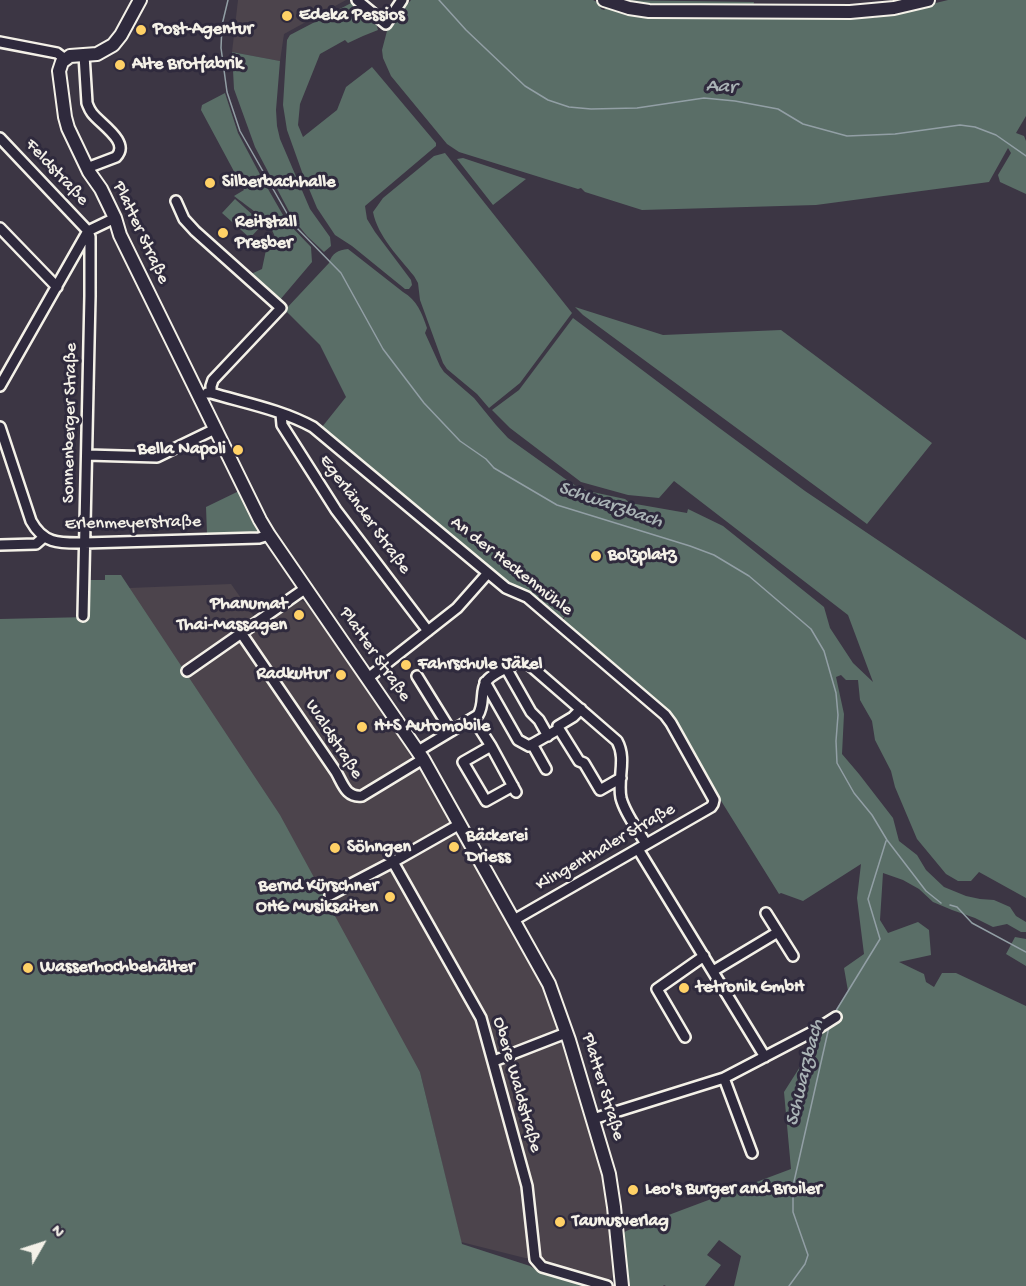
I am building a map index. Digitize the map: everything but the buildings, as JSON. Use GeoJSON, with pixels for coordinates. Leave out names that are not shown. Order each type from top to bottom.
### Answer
{"type":"FeatureCollection","features":[{"type":"Feature","properties":{"kind":"main road"},"geometry":{"type":"LineString","coordinates":[[65,59],[74,55],[97,54],[113,45],[122,35],[140,0]]}},
{"type":"Feature","properties":{"kind":"main road"},"geometry":{"type":"LineString","coordinates":[[604,0],[629,8],[649,11],[841,12],[882,9],[928,0]]}},
{"type":"Feature","properties":{"kind":"main road","name":"Platter Straße"},"geometry":{"type":"LineString","coordinates":[[65,59],[59,71],[64,117],[72,138],[101,189],[120,235],[205,395],[215,429],[251,504],[269,535],[421,755],[549,984],[593,1119],[612,1190],[622,1286]]}},
{"type":"Feature","properties":{"kind":"street"},"geometry":{"type":"LineString","coordinates":[[357,0],[386,24],[402,0]]}},
{"type":"Feature","properties":{"kind":"street"},"geometry":{"type":"LineString","coordinates":[[0,42],[57,53],[65,59]]}},
{"type":"Feature","properties":{"kind":"street"},"geometry":{"type":"LineString","coordinates":[[84,55],[87,104],[92,113],[117,139],[121,148],[116,157],[87,168]]}},
{"type":"Feature","properties":{"kind":"street","name":"Feldstraße"},"geometry":{"type":"LineString","coordinates":[[0,138],[88,231]]}},
{"type":"Feature","properties":{"kind":"street"},"geometry":{"type":"LineString","coordinates":[[176,201],[184,219],[195,231],[281,308],[213,380],[205,395]]}},
{"type":"Feature","properties":{"kind":"street"},"geometry":{"type":"LineString","coordinates":[[0,386],[88,231],[115,219]]}},
{"type":"Feature","properties":{"kind":"street"},"geometry":{"type":"LineString","coordinates":[[0,228],[57,287]]}},
{"type":"Feature","properties":{"kind":"street","name":"Sonnenberger Straße"},"geometry":{"type":"LineString","coordinates":[[83,616],[90,297],[90,237],[88,231]]}},
{"type":"Feature","properties":{"kind":"street","name":"An der Heckenmühle"},"geometry":{"type":"LineString","coordinates":[[205,395],[281,414],[313,427],[506,588],[527,597],[665,715],[714,800],[713,804]]}},
{"type":"Feature","properties":{"kind":"street","name":"Egerländer Straße"},"geometry":{"type":"LineString","coordinates":[[281,414],[282,425],[327,496],[428,631]]}},
{"type":"Feature","properties":{"kind":"street"},"geometry":{"type":"LineString","coordinates":[[0,427],[31,521],[44,537]]}},
{"type":"Feature","properties":{"kind":"street"},"geometry":{"type":"LineString","coordinates":[[87,455],[157,458],[215,429]]}},
{"type":"Feature","properties":{"kind":"street","name":"Erlenmeyerstraße"},"geometry":{"type":"LineString","coordinates":[[0,545],[36,543],[44,537],[58,543],[85,543],[259,538],[269,535]]}},
{"type":"Feature","properties":{"kind":"street"},"geometry":{"type":"LineString","coordinates":[[368,678],[457,608],[488,573]]}},
{"type":"Feature","properties":{"kind":"street"},"geometry":{"type":"LineString","coordinates":[[187,671],[306,588]]}},
{"type":"Feature","properties":{"kind":"street","name":"Waldstraße"},"geometry":{"type":"LineString","coordinates":[[241,633],[349,794],[355,797],[362,796],[451,731],[473,718]]}},
{"type":"Feature","properties":{"kind":"street"},"geometry":{"type":"LineString","coordinates":[[491,746],[463,762],[486,801],[515,789],[491,746],[473,718],[482,709],[485,682],[520,662],[529,664],[618,741],[622,752],[621,797],[642,846],[704,956],[765,1057]]}},
{"type":"Feature","properties":{"kind":"street"},"geometry":{"type":"LineString","coordinates":[[506,668],[531,712],[539,720],[548,736]]}},
{"type":"Feature","properties":{"kind":"street"},"geometry":{"type":"LineString","coordinates":[[417,676],[451,731]]}},
{"type":"Feature","properties":{"kind":"street"},"geometry":{"type":"LineString","coordinates":[[485,682],[518,740],[529,746],[560,729]]}},
{"type":"Feature","properties":{"kind":"street"},"geometry":{"type":"LineString","coordinates":[[581,709],[558,726],[600,790],[621,778]]}},
{"type":"Feature","properties":{"kind":"street"},"geometry":{"type":"LineString","coordinates":[[532,744],[546,769]]}},
{"type":"Feature","properties":{"kind":"street","name":"Klingenthaler Straße"},"geometry":{"type":"LineString","coordinates":[[514,920],[713,804]]}},
{"type":"Feature","properties":{"kind":"street"},"geometry":{"type":"LineString","coordinates":[[330,895],[460,824]]}},
{"type":"Feature","properties":{"kind":"street","name":"Obere Waldstraße"},"geometry":{"type":"LineString","coordinates":[[393,862],[481,1018],[527,1186],[534,1259],[542,1267],[607,1286]]}},
{"type":"Feature","properties":{"kind":"street"},"geometry":{"type":"LineString","coordinates":[[766,913],[793,956]]}},
{"type":"Feature","properties":{"kind":"street"},"geometry":{"type":"LineString","coordinates":[[713,971],[778,932]]}},
{"type":"Feature","properties":{"kind":"street"},"geometry":{"type":"LineString","coordinates":[[685,1037],[657,989],[704,956]]}},
{"type":"Feature","properties":{"kind":"street"},"geometry":{"type":"LineString","coordinates":[[593,1119],[724,1078],[836,1017]]}},
{"type":"Feature","properties":{"kind":"street"},"geometry":{"type":"LineString","coordinates":[[494,1062],[566,1033]]}},
{"type":"Feature","properties":{"kind":"street"},"geometry":{"type":"LineString","coordinates":[[724,1078],[752,1153]]}},
{"type":"Feature","properties":{"kind":"shaded area"},"geometry":{"type":"Polygon","coordinates":[[[238,0],[346,0],[284,34],[280,61],[232,52],[238,0]]]}},
{"type":"Feature","properties":{"kind":"shaded area"},"geometry":{"type":"Polygon","coordinates":[[[231,584],[260,625],[294,602],[302,601],[307,604],[322,626],[335,639],[409,745],[410,757],[416,767],[422,767],[536,969],[551,1001],[566,1045],[569,1065],[580,1091],[605,1178],[615,1274],[612,1278],[607,1280],[547,1265],[541,1259],[525,1258],[461,1242],[420,1072],[129,588],[231,584]]]}},
{"type":"Feature","properties":{"kind":"green space"},"geometry":{"type":"Polygon","coordinates":[[[411,0],[593,0],[599,3],[601,9],[604,10],[608,7],[875,18],[877,15],[948,0],[1026,0],[1026,116],[1016,133],[1024,136],[1026,141],[1026,194],[1000,182],[998,175],[1011,153],[1008,148],[989,182],[816,205],[642,210],[585,192],[581,188],[578,189],[459,152],[447,144],[391,76],[383,58],[382,50],[387,31],[411,0]]]}},
{"type":"Feature","properties":{"kind":"green space"},"geometry":{"type":"Polygon","coordinates":[[[616,0],[754,2],[753,7],[648,6],[616,0]]]}},
{"type":"Feature","properties":{"kind":"green space"},"geometry":{"type":"Polygon","coordinates":[[[355,1],[375,20],[378,30],[348,43],[345,40],[320,54],[300,104],[298,125],[303,137],[337,110],[346,87],[372,67],[436,143],[436,146],[365,206],[367,219],[375,232],[411,280],[412,285],[409,289],[405,289],[335,235],[317,208],[287,130],[283,105],[287,40],[290,35],[355,1]]]}},
{"type":"Feature","properties":{"kind":"green space"},"geometry":{"type":"Polygon","coordinates":[[[232,52],[280,61],[277,126],[280,139],[310,209],[330,237],[331,246],[324,252],[293,219],[255,147],[234,89],[232,52]]]}},
{"type":"Feature","properties":{"kind":"green space"},"geometry":{"type":"Polygon","coordinates":[[[225,93],[238,133],[264,182],[287,222],[311,247],[312,262],[279,301],[251,274],[262,269],[266,250],[272,250],[275,243],[274,235],[264,220],[234,196],[244,190],[201,110],[202,105],[225,93]]]}},
{"type":"Feature","properties":{"kind":"green space"},"geometry":{"type":"Polygon","coordinates":[[[445,153],[572,313],[520,383],[489,408],[443,363],[420,300],[418,283],[384,238],[373,212],[383,198],[434,156],[445,153]]]}},
{"type":"Feature","properties":{"kind":"green space"},"geometry":{"type":"Polygon","coordinates":[[[463,158],[526,179],[493,205],[457,159],[463,158]]]}},
{"type":"Feature","properties":{"kind":"green space"},"geometry":{"type":"Polygon","coordinates":[[[235,199],[263,224],[250,238],[222,213],[235,199]]]}},
{"type":"Feature","properties":{"kind":"green space"},"geometry":{"type":"Polygon","coordinates":[[[348,249],[408,295],[415,303],[427,328],[425,333],[444,372],[474,398],[508,438],[576,486],[588,491],[625,499],[630,503],[687,513],[688,509],[723,526],[824,607],[830,628],[853,663],[873,682],[848,615],[674,481],[659,498],[628,495],[581,482],[510,428],[492,410],[519,390],[573,318],[805,491],[1026,640],[1026,898],[979,872],[971,881],[958,881],[946,874],[917,839],[895,787],[891,771],[875,740],[872,721],[860,700],[858,680],[846,680],[841,675],[836,677],[844,714],[842,754],[893,818],[899,841],[917,855],[926,870],[944,887],[966,896],[994,900],[1010,907],[1016,916],[1026,922],[1026,932],[1021,932],[1007,924],[993,927],[933,902],[919,889],[883,873],[880,920],[888,933],[918,922],[929,930],[931,955],[899,962],[924,974],[926,982],[934,987],[942,973],[956,973],[1026,1006],[1026,1286],[734,1286],[741,1256],[719,1240],[707,1255],[721,1265],[705,1286],[628,1286],[624,1233],[626,1231],[791,1169],[784,1092],[848,991],[844,968],[864,954],[857,898],[861,864],[803,901],[779,894],[669,713],[563,622],[565,616],[561,620],[532,595],[506,580],[322,427],[346,397],[320,345],[285,310],[329,263],[334,254],[348,249]]]}},
{"type":"Feature","properties":{"kind":"green space"},"geometry":{"type":"Polygon","coordinates":[[[575,307],[663,335],[781,330],[932,443],[867,524],[575,307]]]}},
{"type":"Feature","properties":{"kind":"green space"},"geometry":{"type":"Polygon","coordinates":[[[239,491],[259,531],[207,534],[206,507],[239,491]]]}},
{"type":"Feature","properties":{"kind":"green space"},"geometry":{"type":"Polygon","coordinates":[[[105,575],[121,575],[280,815],[420,1072],[462,1244],[530,1266],[540,1272],[593,1286],[0,1286],[0,619],[89,617],[89,580],[105,580],[105,575]]]}},
{"type":"Feature","properties":{"kind":"green space"},"geometry":{"type":"Polygon","coordinates":[[[1015,937],[1026,939],[1026,966],[1006,954],[1015,937]]]}},
{"type":"Feature","properties":{"kind":"waterway","name":"Schwarzbach"},"geometry":{"type":"LineString","coordinates":[[228,0],[222,25],[221,48],[227,92],[240,131],[293,224],[341,273],[383,349],[424,403],[460,441],[486,459],[494,468],[557,505],[714,555],[749,576],[811,629],[824,651],[836,693],[837,763],[854,793],[872,815],[887,840],[926,891],[941,903]]}},
{"type":"Feature","properties":{"kind":"waterway","name":"Aar"},"geometry":{"type":"LineString","coordinates":[[439,0],[466,30],[525,86],[548,100],[569,107],[637,108],[704,98],[735,101],[778,109],[803,124],[847,136],[895,134],[960,125],[975,127],[996,135],[1026,156]]}},
{"type":"Feature","properties":{"kind":"waterway","name":"Schwarzbach"},"geometry":{"type":"LineString","coordinates":[[834,1014],[880,939],[868,899],[886,841]]}},
{"type":"Feature","properties":{"kind":"waterway"},"geometry":{"type":"LineString","coordinates":[[950,905],[957,907],[972,923],[1026,952]]}},
{"type":"Feature","properties":{"kind":"waterway","name":"Schwarzbach"},"geometry":{"type":"LineString","coordinates":[[789,1286],[805,1264],[808,1255],[793,1212],[793,1186],[829,1027]]}},
{"type":"Feature","properties":{"kind":"place","name":"Edeka Pessios"},"geometry":{"type":"Point","coordinates":[287,16]}},
{"type":"Feature","properties":{"kind":"place","name":"Post-Agentur"},"geometry":{"type":"Point","coordinates":[141,30]}},
{"type":"Feature","properties":{"kind":"place","name":"Alte Brotfabrik"},"geometry":{"type":"Point","coordinates":[120,65]}},
{"type":"Feature","properties":{"kind":"place","name":"Silberbachhalle"},"geometry":{"type":"Point","coordinates":[210,183]}},
{"type":"Feature","properties":{"kind":"place","name":"Reitstall Presber"},"geometry":{"type":"Point","coordinates":[223,233]}},
{"type":"Feature","properties":{"kind":"place","name":"Bella Napoli"},"geometry":{"type":"Point","coordinates":[238,450]}},
{"type":"Feature","properties":{"kind":"place","name":"Bolzplatz"},"geometry":{"type":"Point","coordinates":[596,556]}},
{"type":"Feature","properties":{"kind":"place","name":"Phanumat Thai-Massagen"},"geometry":{"type":"Point","coordinates":[299,615]}},
{"type":"Feature","properties":{"kind":"place","name":"Fahrschule Jäkel"},"geometry":{"type":"Point","coordinates":[406,665]}},
{"type":"Feature","properties":{"kind":"place","name":"Radkultur"},"geometry":{"type":"Point","coordinates":[341,675]}},
{"type":"Feature","properties":{"kind":"place","name":"H+S Automobile"},"geometry":{"type":"Point","coordinates":[362,727]}},
{"type":"Feature","properties":{"kind":"place","name":"Bäckerei Driess"},"geometry":{"type":"Point","coordinates":[454,847]}},
{"type":"Feature","properties":{"kind":"place","name":"Söhngen"},"geometry":{"type":"Point","coordinates":[335,848]}},
{"type":"Feature","properties":{"kind":"place","name":"Bernd Kürschner OHG Musiksaiten"},"geometry":{"type":"Point","coordinates":[390,897]}},
{"type":"Feature","properties":{"kind":"place","name":"Wasserhochbehälter"},"geometry":{"type":"Point","coordinates":[28,968]}},
{"type":"Feature","properties":{"kind":"place","name":"tetronik GmbH"},"geometry":{"type":"Point","coordinates":[684,988]}},
{"type":"Feature","properties":{"kind":"place","name":"Leo's Burger and Broiler"},"geometry":{"type":"Point","coordinates":[633,1190]}},
{"type":"Feature","properties":{"kind":"place","name":"Taunusverlag"},"geometry":{"type":"Point","coordinates":[560,1222]}}]}
